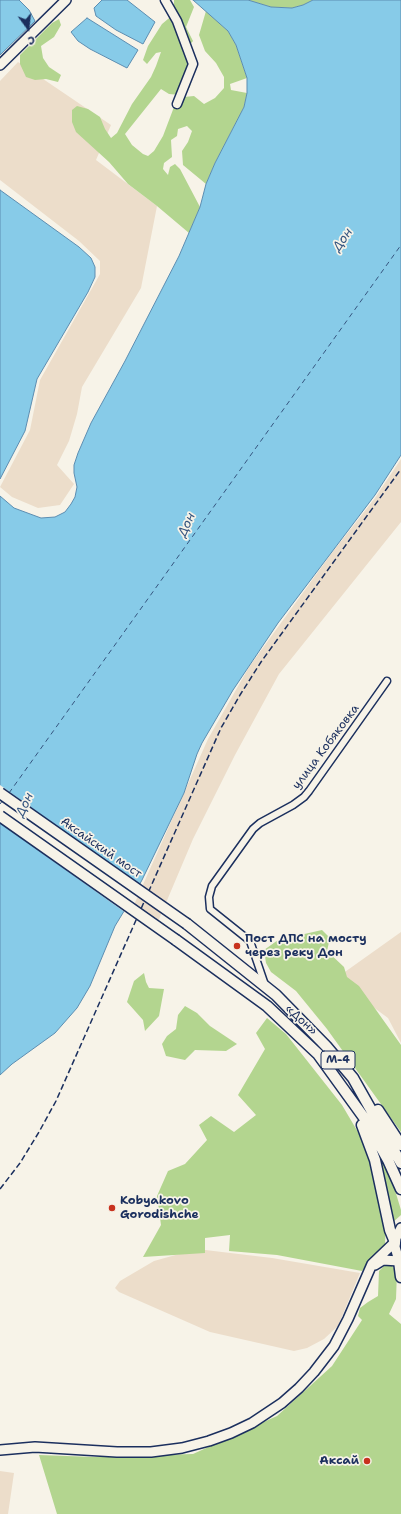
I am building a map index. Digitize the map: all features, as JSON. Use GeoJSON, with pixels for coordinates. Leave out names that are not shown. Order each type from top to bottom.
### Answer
{"type":"FeatureCollection","features":[{"type":"Feature","properties":{"kind":"main road"},"geometry":{"type":"LineString","coordinates":[[0,65],[66,0]]}},
{"type":"Feature","properties":{"kind":"main road","name":"Аксайский мост"},"geometry":{"type":"LineString","coordinates":[[0,793],[187,924]]}},
{"type":"Feature","properties":{"kind":"main road","name":"«Дон»"},"geometry":{"type":"LineString","coordinates":[[0,816],[267,1006],[318,1054],[376,1137],[401,1189]]}},
{"type":"Feature","properties":{"kind":"main road","name":"«Дон»"},"geometry":{"type":"LineString","coordinates":[[187,924],[266,986],[326,1046],[352,1078],[401,1163]]}},
{"type":"Feature","properties":{"kind":"main road"},"geometry":{"type":"LineString","coordinates":[[334,1076],[360,1121],[376,1160],[390,1230],[400,1262],[401,1277]]}},
{"type":"Feature","properties":{"kind":"main road"},"geometry":{"type":"LineString","coordinates":[[352,1078],[361,1085],[401,1145]]}},
{"type":"Feature","properties":{"kind":"main road"},"geometry":{"type":"LineString","coordinates":[[0,1450],[35,1447],[145,1452],[182,1448],[231,1433],[262,1416],[282,1403],[299,1388],[314,1372],[334,1346],[348,1320],[367,1273],[377,1258],[395,1242],[401,1228]]}},
{"type":"Feature","properties":{"kind":"main road"},"geometry":{"type":"LineString","coordinates":[[367,1273],[378,1262],[383,1260],[400,1262]]}},
{"type":"Feature","properties":{"kind":"street"},"geometry":{"type":"LineString","coordinates":[[165,0],[177,21],[193,64],[177,104]]}},
{"type":"Feature","properties":{"kind":"street","name":"улица Кобяковка"},"geometry":{"type":"LineString","coordinates":[[266,986],[250,941],[210,909],[209,897],[212,886],[253,829],[260,823],[293,805],[304,797],[387,681]]}},
{"type":"Feature","properties":{"kind":"shaded area"},"geometry":{"type":"Polygon","coordinates":[[[18,62],[111,125],[96,160],[157,206],[141,288],[82,387],[77,414],[69,441],[57,465],[74,484],[60,505],[38,508],[12,497],[0,487],[30,430],[40,380],[100,274],[100,261],[79,241],[0,180],[0,81],[18,62]]]}},
{"type":"Feature","properties":{"kind":"shaded area"},"geometry":{"type":"Polygon","coordinates":[[[401,459],[401,522],[279,674],[235,755],[193,839],[157,924],[133,907],[208,739],[249,667],[331,554],[375,498],[401,459]]]}},
{"type":"Feature","properties":{"kind":"shaded area"},"geometry":{"type":"Polygon","coordinates":[[[401,932],[401,1043],[388,1018],[335,979],[401,932]]]}},
{"type":"Feature","properties":{"kind":"shaded area"},"geometry":{"type":"Polygon","coordinates":[[[197,1249],[272,1258],[360,1273],[338,1326],[324,1339],[307,1348],[294,1351],[210,1332],[119,1292],[115,1288],[120,1281],[154,1261],[197,1249]]]}},
{"type":"Feature","properties":{"kind":"shaded area"},"geometry":{"type":"Polygon","coordinates":[[[0,1471],[14,1473],[8,1514],[0,1514],[0,1471]]]}},
{"type":"Feature","properties":{"kind":"green space"},"geometry":{"type":"Polygon","coordinates":[[[174,0],[190,0],[194,7],[186,27],[193,41],[187,48],[187,59],[193,64],[190,87],[180,95],[169,94],[161,89],[125,134],[132,145],[148,156],[154,151],[163,136],[174,107],[184,97],[194,96],[204,104],[215,98],[224,88],[224,77],[216,63],[205,51],[199,35],[206,11],[228,31],[236,45],[247,78],[230,84],[231,90],[247,93],[244,107],[215,163],[206,184],[183,165],[182,151],[188,142],[192,131],[187,126],[178,129],[177,136],[171,140],[172,157],[164,163],[163,169],[168,175],[170,167],[175,164],[180,169],[200,207],[189,233],[128,184],[109,162],[76,132],[72,122],[72,110],[77,106],[88,109],[100,117],[111,138],[117,133],[132,104],[151,77],[156,66],[161,52],[156,53],[147,64],[143,60],[148,46],[162,24],[174,14],[174,0]]]}},
{"type":"Feature","properties":{"kind":"green space"},"geometry":{"type":"Polygon","coordinates":[[[248,0],[313,0],[292,8],[271,7],[248,0]]]}},
{"type":"Feature","properties":{"kind":"green space"},"geometry":{"type":"Polygon","coordinates":[[[59,19],[61,25],[54,37],[41,46],[43,58],[49,67],[61,75],[58,82],[46,79],[35,80],[26,77],[20,64],[20,55],[52,23],[59,19]]]}},
{"type":"Feature","properties":{"kind":"green space"},"geometry":{"type":"Polygon","coordinates":[[[322,930],[330,938],[327,951],[344,967],[347,977],[359,986],[401,1045],[401,1132],[327,1029],[296,991],[271,972],[266,963],[264,950],[278,940],[322,930]]]}},
{"type":"Feature","properties":{"kind":"green space"},"geometry":{"type":"Polygon","coordinates":[[[144,973],[149,988],[164,989],[159,1016],[145,1031],[143,1020],[127,1002],[134,981],[144,973]]]}},
{"type":"Feature","properties":{"kind":"green space"},"geometry":{"type":"Polygon","coordinates":[[[185,1006],[197,1013],[210,1026],[237,1044],[226,1051],[195,1050],[185,1060],[166,1056],[162,1044],[167,1036],[176,1029],[178,1015],[185,1006]]]}},
{"type":"Feature","properties":{"kind":"green space"},"geometry":{"type":"Polygon","coordinates":[[[267,1018],[286,1034],[342,1105],[365,1144],[377,1179],[386,1223],[385,1244],[362,1271],[277,1255],[229,1251],[230,1235],[205,1238],[205,1253],[143,1257],[161,1225],[157,1196],[168,1171],[185,1164],[207,1140],[199,1125],[211,1116],[234,1132],[256,1115],[238,1095],[265,1049],[256,1033],[267,1018]]]}},
{"type":"Feature","properties":{"kind":"green space"},"geometry":{"type":"Polygon","coordinates":[[[379,1157],[383,1159],[401,1210],[401,1215],[392,1223],[379,1157]]]}},
{"type":"Feature","properties":{"kind":"green space"},"geometry":{"type":"Polygon","coordinates":[[[385,1265],[392,1266],[397,1272],[396,1299],[389,1314],[401,1324],[401,1514],[57,1514],[39,1455],[94,1457],[193,1454],[277,1416],[332,1366],[362,1320],[358,1316],[360,1308],[378,1296],[379,1271],[385,1265]]]}},
{"type":"Feature","properties":{"kind":"water"},"geometry":{"type":"Polygon","coordinates":[[[0,0],[19,0],[29,10],[35,21],[0,55],[0,0]]]}},
{"type":"Feature","properties":{"kind":"water"},"geometry":{"type":"Polygon","coordinates":[[[102,0],[127,0],[155,22],[143,44],[116,30],[96,16],[94,8],[102,0]]]}},
{"type":"Feature","properties":{"kind":"water","name":"Дон"},"geometry":{"type":"Polygon","coordinates":[[[193,0],[248,0],[271,7],[292,8],[313,0],[401,0],[401,455],[375,495],[278,623],[233,690],[202,743],[184,793],[142,880],[115,926],[90,986],[77,1008],[55,1033],[12,1064],[0,1075],[0,496],[14,508],[41,518],[55,517],[65,512],[71,504],[75,497],[77,487],[74,465],[91,423],[179,256],[200,207],[206,184],[215,163],[244,107],[247,93],[247,78],[236,45],[228,31],[193,0]]]}},
{"type":"Feature","properties":{"kind":"water"},"geometry":{"type":"Polygon","coordinates":[[[87,18],[138,50],[127,68],[90,49],[78,41],[71,32],[87,18]]]}},
{"type":"Feature","properties":{"kind":"water"},"geometry":{"type":"Polygon","coordinates":[[[0,190],[79,247],[91,258],[95,267],[95,277],[88,292],[37,379],[25,431],[0,479],[0,190]]]}},
{"type":"Feature","properties":{"kind":"pier"},"geometry":{"type":"Polygon","coordinates":[[[0,785],[141,886],[126,913],[0,823],[0,785]]]}},
{"type":"Feature","properties":{"kind":"ferry route"},"geometry":{"type":"LineString","coordinates":[[9,793],[401,245]]}},
{"type":"Feature","properties":{"kind":"ferry route"},"geometry":{"type":"LineString","coordinates":[[0,804],[3,800]]}},
{"type":"Feature","properties":{"kind":"railway"},"geometry":{"type":"LineString","coordinates":[[0,1189],[20,1163],[56,1101],[221,728],[261,662],[401,469]]}},
{"type":"Feature","properties":{"kind":"place","name":"Пост ДПС на мосту через реку Дон"},"geometry":{"type":"Point","coordinates":[237,946]}},
{"type":"Feature","properties":{"kind":"place","name":"Kobyakovo Gorodishche"},"geometry":{"type":"Point","coordinates":[112,1208]}},
{"type":"Feature","properties":{"kind":"place","name":"Аксай"},"geometry":{"type":"Point","coordinates":[367,1461]}}]}
